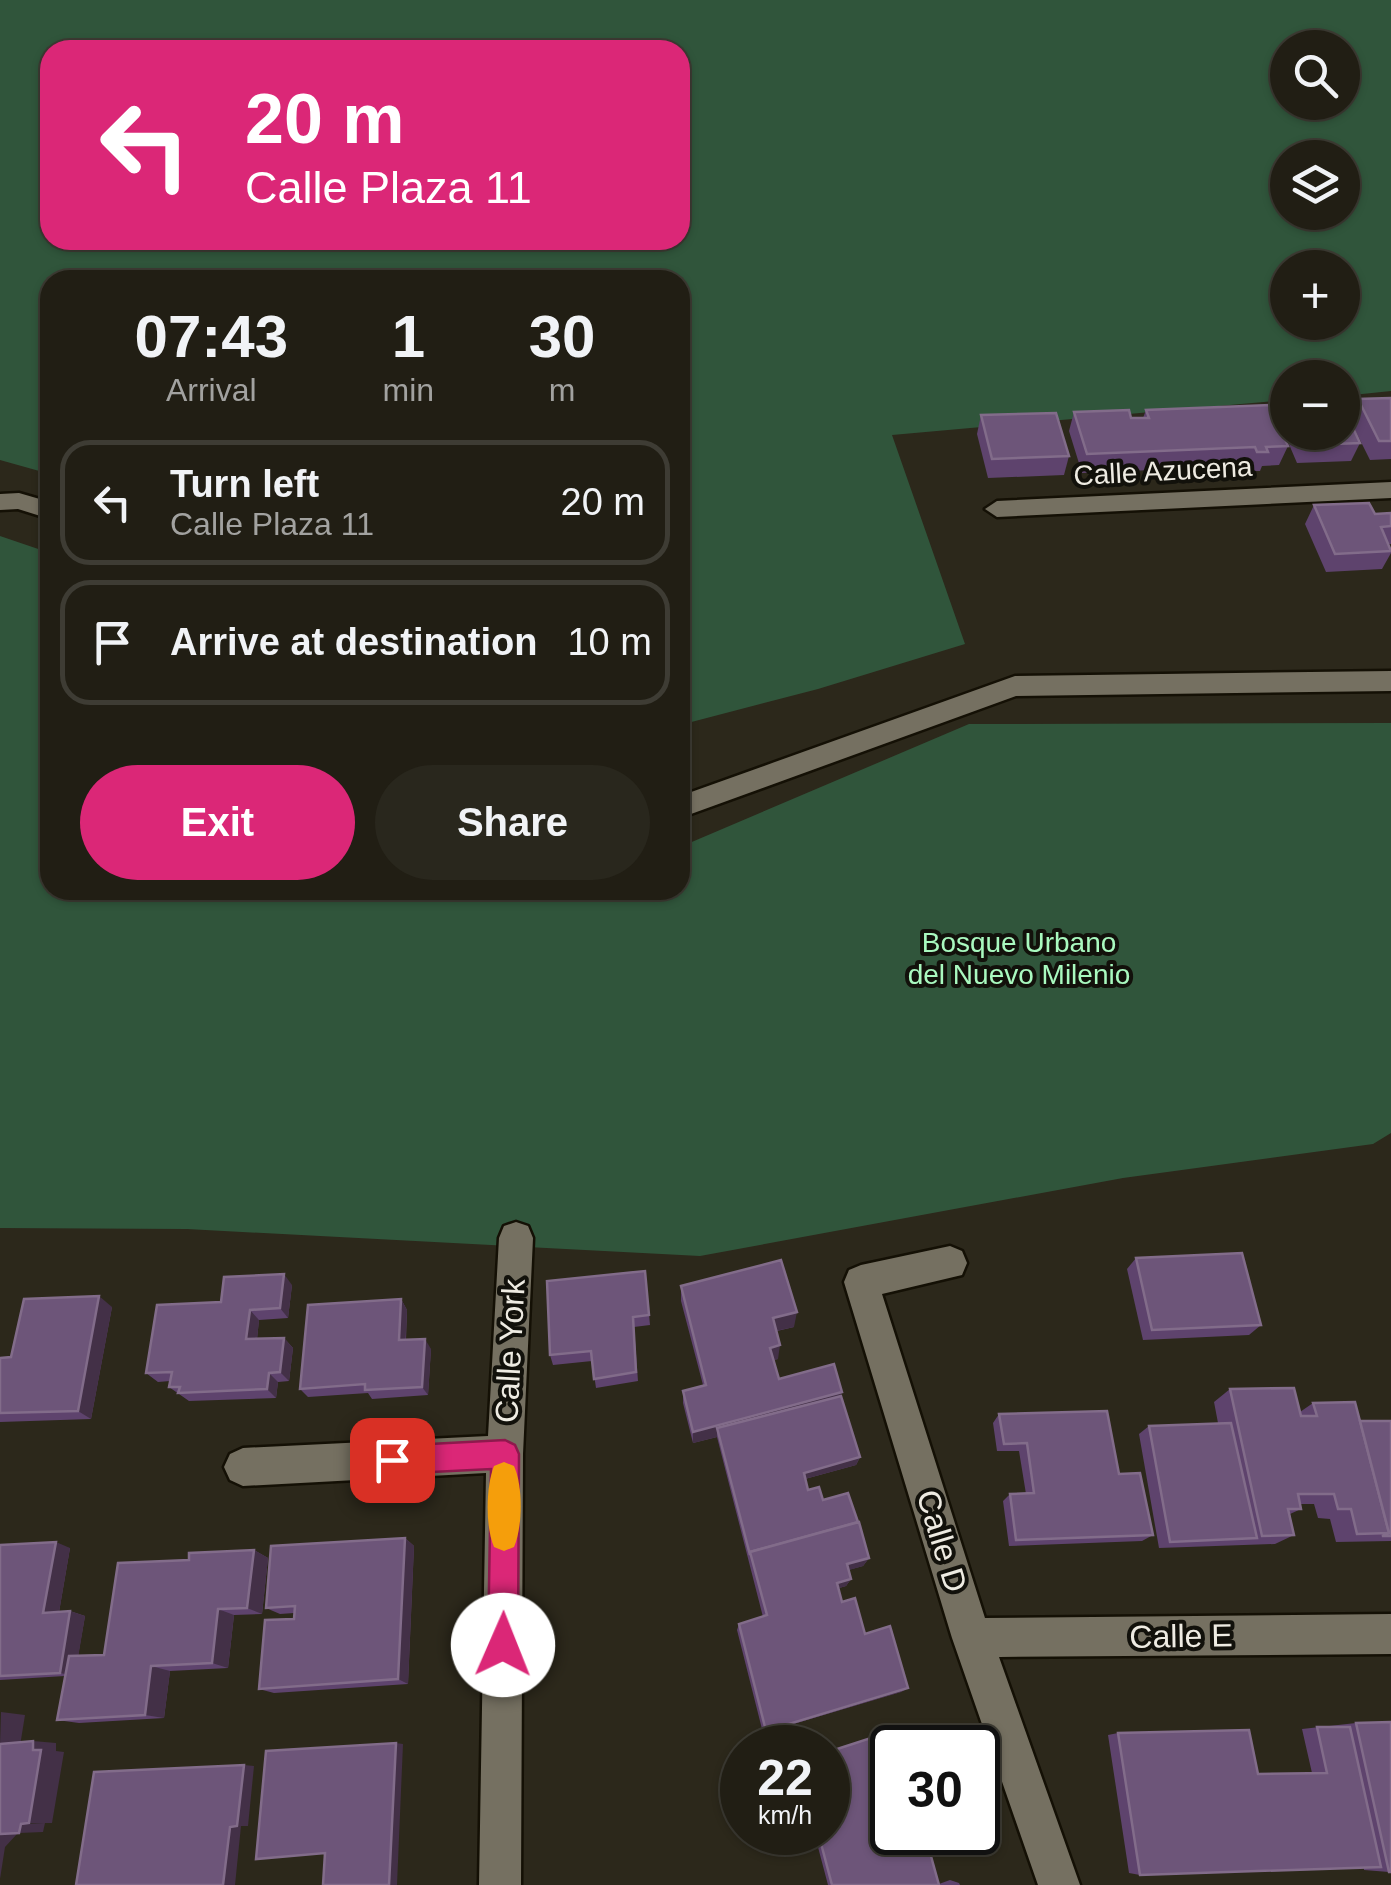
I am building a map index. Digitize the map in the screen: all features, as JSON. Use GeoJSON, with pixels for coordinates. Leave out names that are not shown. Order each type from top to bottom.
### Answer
{"type":"FeatureCollection","features":[{"type":"Feature","properties":{"kind":"street","name":"Calle Azucena"},"geometry":{"type":"LineString","coordinates":[[997,508],[1391,490]]}},
{"type":"Feature","properties":{"kind":"street"},"geometry":{"type":"LineString","coordinates":[[0,502],[40,507]]}},
{"type":"Feature","properties":{"kind":"street"},"geometry":{"type":"LineString","coordinates":[[1038,507],[1048,537]]}},
{"type":"Feature","properties":{"kind":"street"},"geometry":{"type":"LineString","coordinates":[[690,803],[1015,686],[1391,681]]}},
{"type":"Feature","properties":{"kind":"street","name":"Calle York"},"geometry":{"type":"LineString","coordinates":[[500,1885],[505,1454],[516,1238]]}},
{"type":"Feature","properties":{"kind":"street","name":"Calle D"},"geometry":{"type":"LineString","coordinates":[[950,1264],[860,1282],[972,1638],[1059,1885]]}},
{"type":"Feature","properties":{"kind":"street"},"geometry":{"type":"LineString","coordinates":[[243,1467],[505,1454]]}},
{"type":"Feature","properties":{"kind":"street","name":"Calle E"},"geometry":{"type":"LineString","coordinates":[[972,1638],[1391,1634]]}},
{"type":"Feature","properties":{"kind":"green space"},"geometry":{"type":"Polygon","coordinates":[[[0,0],[1391,0],[1391,391],[1360,394],[1360,360],[1270,360],[1270,402],[892,435],[965,644],[690,722],[690,270],[40,270],[40,471],[0,460],[0,0]]]}},
{"type":"Feature","properties":{"kind":"green space","name":"Bosque Urbano del Nuevo Milenio"},"geometry":{"type":"Polygon","coordinates":[[[0,536],[40,550],[40,900],[690,900],[690,843],[969,724],[1391,723],[1391,1133],[1373,1144],[1123,1178],[700,1256],[187,1229],[0,1228],[0,536]]]}},
{"type":"Feature","properties":{"kind":"building"},"geometry":{"type":"Polygon","coordinates":[[[1391,398],[1391,441],[1379,441],[1360,399],[1391,398]]]}},
{"type":"Feature","properties":{"kind":"building"},"geometry":{"type":"Polygon","coordinates":[[[1270,405],[1270,447],[1266,447],[1268,452],[1257,452],[1255,447],[1087,454],[1074,412],[1129,410],[1131,418],[1149,418],[1146,410],[1270,405]]]}},
{"type":"Feature","properties":{"kind":"building"},"geometry":{"type":"Polygon","coordinates":[[[1056,413],[1069,456],[992,459],[981,415],[1056,413]]]}},
{"type":"Feature","properties":{"kind":"building"},"geometry":{"type":"Polygon","coordinates":[[[1369,503],[1375,514],[1391,513],[1391,526],[1381,527],[1391,551],[1335,554],[1314,505],[1369,503]]]}},
{"type":"Feature","properties":{"kind":"building"},"geometry":{"type":"Polygon","coordinates":[[[1242,1253],[1261,1325],[1152,1330],[1136,1258],[1242,1253]]]}},
{"type":"Feature","properties":{"kind":"building"},"geometry":{"type":"Polygon","coordinates":[[[781,1260],[797,1312],[773,1318],[780,1345],[770,1348],[779,1379],[834,1364],[842,1392],[693,1432],[683,1391],[706,1385],[681,1286],[781,1260]]]}},
{"type":"Feature","properties":{"kind":"building"},"geometry":{"type":"Polygon","coordinates":[[[645,1271],[649,1315],[633,1317],[636,1372],[594,1379],[591,1351],[550,1355],[547,1281],[645,1271]]]}},
{"type":"Feature","properties":{"kind":"building"},"geometry":{"type":"Polygon","coordinates":[[[284,1274],[280,1308],[250,1310],[246,1339],[284,1338],[280,1372],[269,1373],[267,1389],[178,1393],[180,1387],[169,1387],[172,1372],[146,1373],[157,1305],[221,1302],[224,1277],[284,1274]]]}},
{"type":"Feature","properties":{"kind":"building"},"geometry":{"type":"Polygon","coordinates":[[[99,1296],[78,1411],[0,1413],[0,1358],[11,1357],[24,1299],[99,1296]]]}},
{"type":"Feature","properties":{"kind":"building"},"geometry":{"type":"Polygon","coordinates":[[[401,1299],[399,1340],[425,1339],[422,1387],[365,1390],[365,1384],[300,1389],[308,1305],[401,1299]]]}},
{"type":"Feature","properties":{"kind":"building"},"geometry":{"type":"Polygon","coordinates":[[[1294,1388],[1301,1416],[1317,1416],[1313,1403],[1355,1402],[1389,1533],[1357,1534],[1351,1509],[1338,1509],[1334,1494],[1298,1494],[1301,1509],[1288,1509],[1294,1535],[1262,1536],[1230,1389],[1294,1388]]]}},
{"type":"Feature","properties":{"kind":"building"},"geometry":{"type":"Polygon","coordinates":[[[841,1396],[860,1457],[804,1473],[808,1490],[819,1487],[823,1500],[848,1493],[858,1522],[750,1555],[717,1428],[841,1396]]]}},
{"type":"Feature","properties":{"kind":"building"},"geometry":{"type":"Polygon","coordinates":[[[1107,1411],[1119,1474],[1140,1473],[1153,1535],[1016,1540],[1010,1494],[1034,1493],[1027,1443],[1004,1444],[999,1414],[1107,1411]]]}},
{"type":"Feature","properties":{"kind":"building"},"geometry":{"type":"Polygon","coordinates":[[[1360,1421],[1391,1421],[1391,1536],[1382,1536],[1389,1533],[1360,1421]]]}},
{"type":"Feature","properties":{"kind":"building"},"geometry":{"type":"Polygon","coordinates":[[[1231,1423],[1257,1538],[1170,1542],[1149,1426],[1231,1423]]]}},
{"type":"Feature","properties":{"kind":"building"},"geometry":{"type":"Polygon","coordinates":[[[859,1522],[869,1558],[847,1564],[851,1579],[837,1583],[842,1602],[855,1598],[865,1634],[890,1626],[908,1688],[786,1725],[764,1725],[739,1624],[767,1615],[750,1552],[859,1522]]]}},
{"type":"Feature","properties":{"kind":"building"},"geometry":{"type":"Polygon","coordinates":[[[405,1538],[398,1679],[259,1689],[265,1620],[294,1619],[295,1606],[266,1608],[271,1546],[405,1538]]]}},
{"type":"Feature","properties":{"kind":"building"},"geometry":{"type":"Polygon","coordinates":[[[56,1542],[43,1613],[70,1611],[60,1673],[0,1676],[0,1545],[56,1542]]]}},
{"type":"Feature","properties":{"kind":"building"},"geometry":{"type":"Polygon","coordinates":[[[254,1550],[247,1608],[218,1609],[212,1663],[151,1666],[145,1715],[57,1720],[69,1656],[104,1655],[118,1563],[189,1560],[189,1553],[254,1550]]]}},
{"type":"Feature","properties":{"kind":"building"},"geometry":{"type":"Polygon","coordinates":[[[1391,1722],[1391,1872],[1389,1872],[1356,1723],[1391,1722]]]}},
{"type":"Feature","properties":{"kind":"building"},"geometry":{"type":"Polygon","coordinates":[[[1317,1727],[1350,1727],[1381,1867],[1140,1875],[1118,1733],[1249,1730],[1258,1774],[1327,1773],[1317,1727]]]}},
{"type":"Feature","properties":{"kind":"building"},"geometry":{"type":"Polygon","coordinates":[[[870,1738],[870,1855],[931,1855],[939,1885],[832,1885],[824,1855],[850,1855],[850,1745],[870,1738]]]}},
{"type":"Feature","properties":{"kind":"building"},"geometry":{"type":"Polygon","coordinates":[[[33,1741],[33,1750],[41,1750],[29,1823],[21,1824],[19,1833],[0,1834],[0,1744],[33,1741]]]}},
{"type":"Feature","properties":{"kind":"building"},"geometry":{"type":"Polygon","coordinates":[[[396,1743],[389,1885],[323,1885],[325,1853],[256,1859],[266,1751],[396,1743]]]}},
{"type":"Feature","properties":{"kind":"building"},"geometry":{"type":"Polygon","coordinates":[[[244,1765],[237,1826],[230,1827],[223,1885],[76,1885],[94,1772],[244,1765]]]}},
{"type":"Feature","properties":{"kind":"slow traffic"},"geometry":{"type":"LineString","coordinates":[[504,1476],[504,1536]]}},
{"type":"Feature","properties":{"kind":"route"},"geometry":{"type":"LineString","coordinates":[[392,1460],[505,1454],[503,1645]]}}]}
